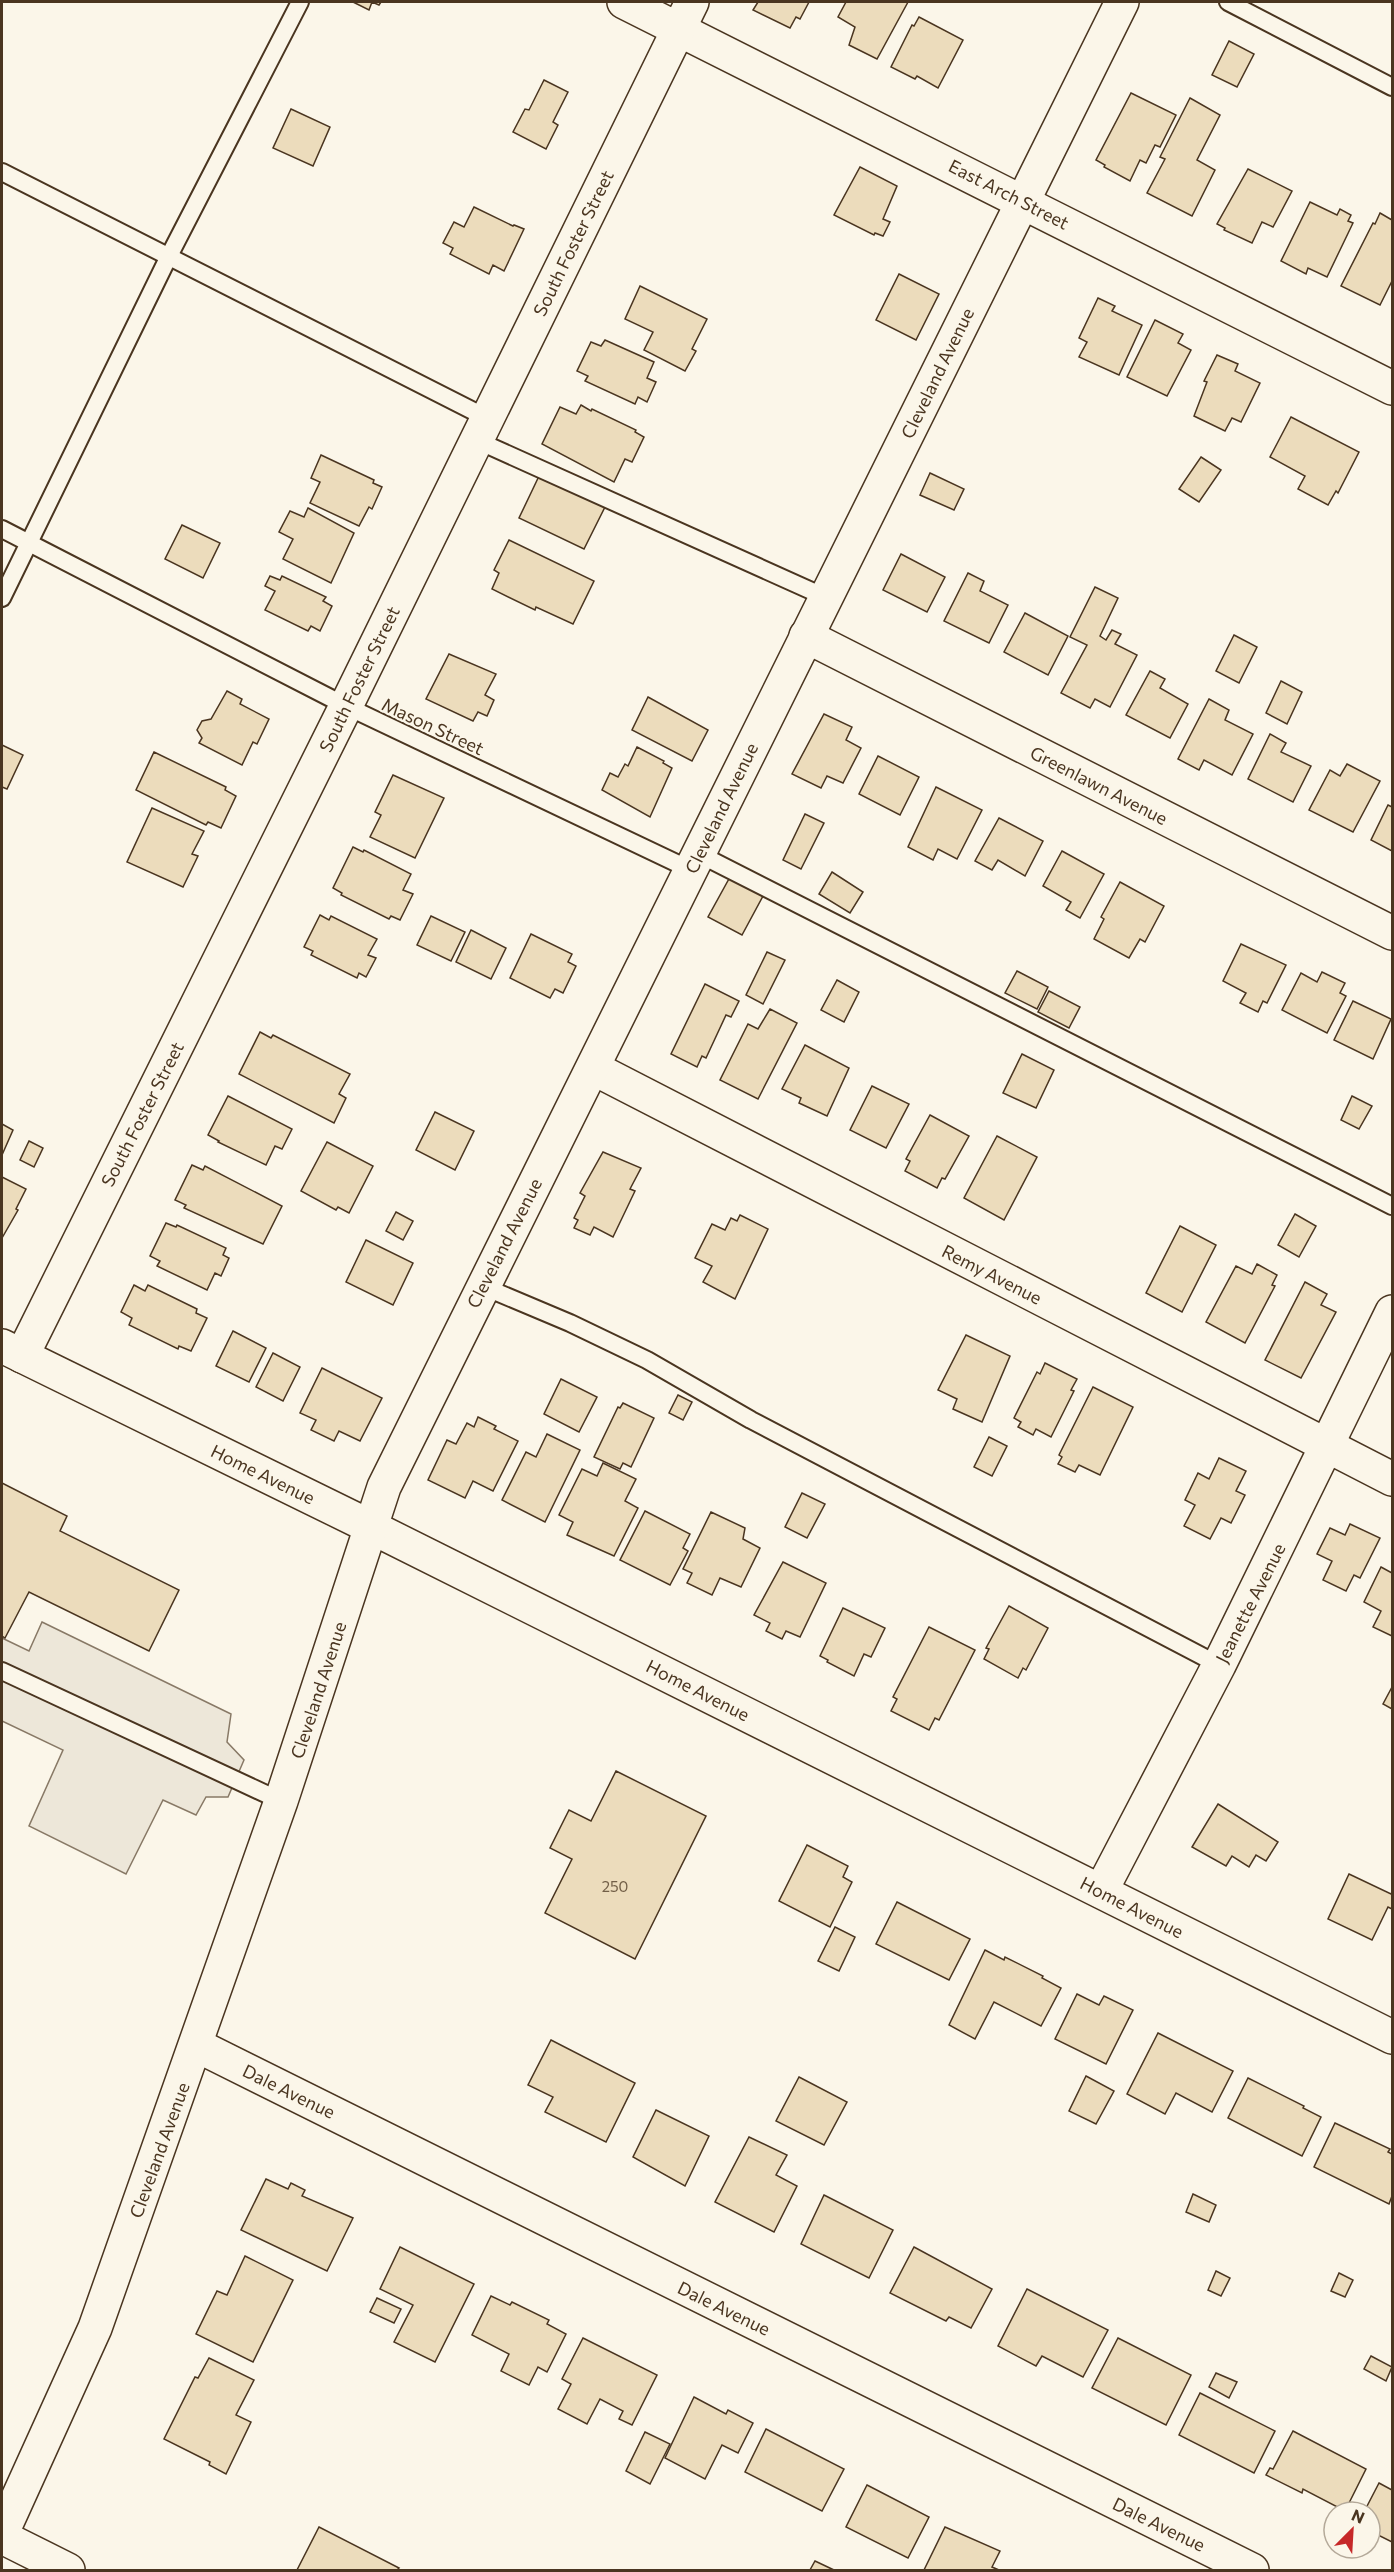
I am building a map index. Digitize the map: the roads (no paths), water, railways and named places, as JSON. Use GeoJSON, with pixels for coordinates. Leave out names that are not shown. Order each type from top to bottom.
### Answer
{"type":"FeatureCollection","features":[{"type":"Feature","properties":{"kind":"street","name":"East Arch Street"},"geometry":{"type":"LineString","coordinates":[[624,2],[686,15],[1022,201],[1392,388]]}},
{"type":"Feature","properties":{"kind":"street","name":"Cleveland Avenue"},"geometry":{"type":"LineString","coordinates":[[2,2535],[95,2328],[281,1801],[384,1487],[1122,2]]}},
{"type":"Feature","properties":{"kind":"street","name":"South Foster Street"},"geometry":{"type":"LineString","coordinates":[[12,1351],[346,706],[686,15]]}},
{"type":"Feature","properties":{"kind":"street","name":"Greenlawn Avenue"},"geometry":{"type":"LineString","coordinates":[[806,636],[1392,933]]}},
{"type":"Feature","properties":{"kind":"street","name":"Remy Avenue"},"geometry":{"type":"LineString","coordinates":[[593,1068],[1392,1479]]}},
{"type":"Feature","properties":{"kind":"street","name":"Jeanette Avenue"},"geometry":{"type":"LineString","coordinates":[[1101,1891],[1219,1665],[1328,1447],[1392,1312]]}},
{"type":"Feature","properties":{"kind":"street","name":"Home Avenue"},"geometry":{"type":"LineString","coordinates":[[12,1351],[371,1527],[1392,2037]]}},
{"type":"Feature","properties":{"kind":"street","name":"Dale Avenue"},"geometry":{"type":"LineString","coordinates":[[196,2045],[1252,2571]]}},
{"type":"Feature","properties":{"kind":"street"},"geometry":{"type":"LineString","coordinates":[[2,2535],[68,2571]]}},
{"type":"Feature","properties":{"kind":"lane"},"geometry":{"type":"LineString","coordinates":[[2,598],[168,258],[300,2]]}},
{"type":"Feature","properties":{"kind":"lane"},"geometry":{"type":"LineString","coordinates":[[1228,2],[1392,87]]}},
{"type":"Feature","properties":{"kind":"lane"},"geometry":{"type":"LineString","coordinates":[[2,172],[168,258],[481,429],[825,597]]}},
{"type":"Feature","properties":{"kind":"lane","name":"Mason Street"},"geometry":{"type":"LineString","coordinates":[[2,529],[346,706],[695,862],[1392,1206]]}},
{"type":"Feature","properties":{"kind":"lane"},"geometry":{"type":"LineString","coordinates":[[482,1286],[570,1323],[647,1360],[751,1420],[1219,1665]]}},
{"type":"Feature","properties":{"kind":"lane"},"geometry":{"type":"LineString","coordinates":[[2,1671],[281,1801]]}}]}
